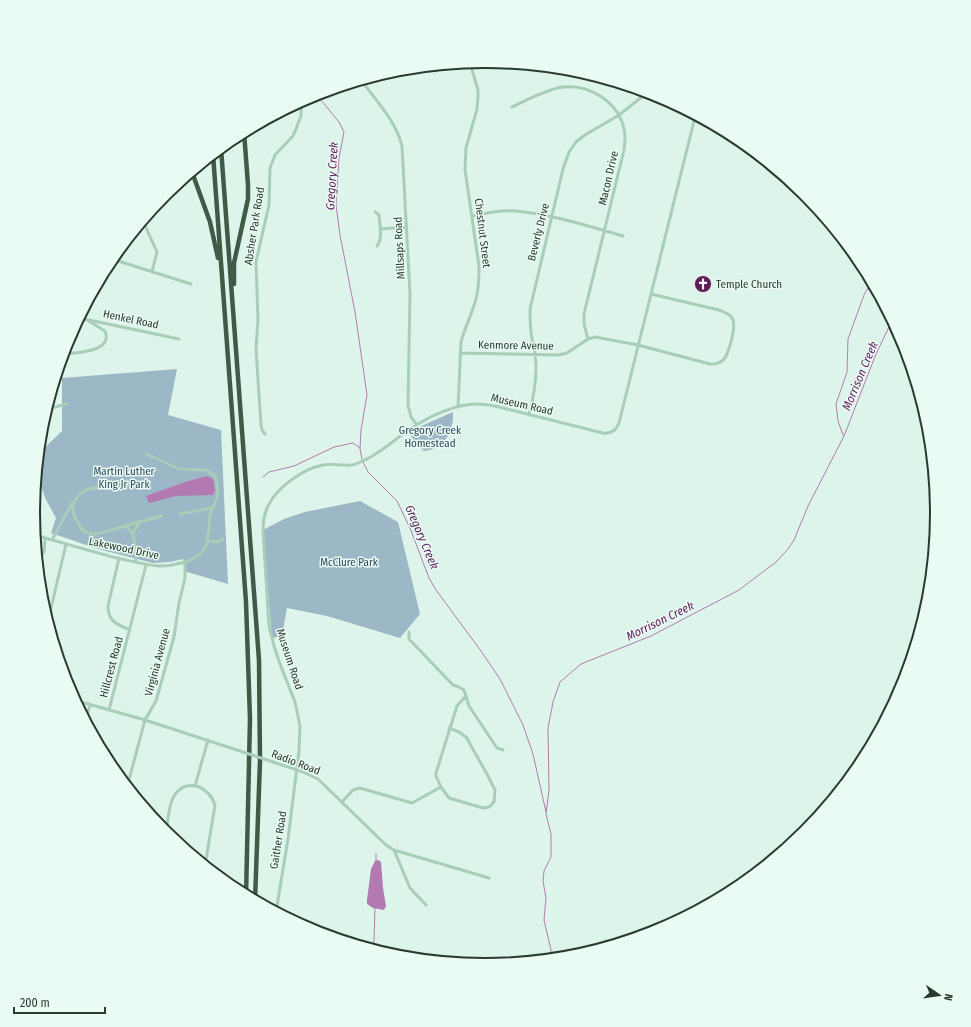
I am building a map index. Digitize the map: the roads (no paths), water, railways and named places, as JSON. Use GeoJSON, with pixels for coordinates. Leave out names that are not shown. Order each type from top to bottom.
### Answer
{"type":"FeatureCollection","features":[{"type":"Feature","properties":{"kind":"highway"},"geometry":{"type":"LineString","coordinates":[[234,327],[234,263],[248,200],[245,139]]}},
{"type":"Feature","properties":{"kind":"highway"},"geometry":{"type":"LineString","coordinates":[[221,155],[259,660],[260,748],[256,895]]}},
{"type":"Feature","properties":{"kind":"highway"},"geometry":{"type":"LineString","coordinates":[[213,160],[246,595],[249,660],[250,719],[246,889]]}},
{"type":"Feature","properties":{"kind":"highway"},"geometry":{"type":"LineString","coordinates":[[194,177],[210,222],[218,253],[223,284]]}},
{"type":"Feature","properties":{"kind":"street","name":"Chestnut Street"},"geometry":{"type":"LineString","coordinates":[[458,407],[460,353],[463,332],[473,309],[479,281],[479,266],[464,159],[478,96],[472,68]]}},
{"type":"Feature","properties":{"kind":"street","name":"Millsaps Road"},"geometry":{"type":"LineString","coordinates":[[365,85],[395,125],[400,135],[403,150],[410,294],[408,405],[411,417],[417,425]]}},
{"type":"Feature","properties":{"kind":"street","name":"Macon Drive"},"geometry":{"type":"LineString","coordinates":[[512,107],[555,89],[572,86],[591,91],[603,97],[619,115],[624,129],[624,150],[584,314],[584,324],[588,339]]}},
{"type":"Feature","properties":{"kind":"street","name":"Beverly Drive"},"geometry":{"type":"LineString","coordinates":[[529,416],[534,396],[536,375],[536,355],[530,324],[530,309],[551,217],[569,152],[576,142],[585,135],[619,115],[642,97]]}},
{"type":"Feature","properties":{"kind":"street","name":"Absher Park Road"},"geometry":{"type":"LineString","coordinates":[[265,434],[261,425],[256,349],[258,320],[256,262],[269,205],[270,168],[275,155],[293,136],[301,116],[301,108]]}},
{"type":"Feature","properties":{"kind":"street"},"geometry":{"type":"LineString","coordinates":[[691,118],[699,123]]}},
{"type":"Feature","properties":{"kind":"street","name":"Museum Road"},"geometry":{"type":"LineString","coordinates":[[297,770],[300,739],[298,714],[274,646],[269,626],[263,532],[265,514],[269,505],[279,491],[302,474],[323,465],[352,465],[364,460],[383,450],[417,425],[458,407],[482,404],[603,433],[613,432],[619,423],[694,121]]}},
{"type":"Feature","properties":{"kind":"street"},"geometry":{"type":"LineString","coordinates":[[472,216],[499,211],[514,211],[551,217],[623,236]]}},
{"type":"Feature","properties":{"kind":"street"},"geometry":{"type":"LineString","coordinates":[[375,212],[379,215],[380,229],[380,242],[377,246]]}},
{"type":"Feature","properties":{"kind":"street"},"geometry":{"type":"LineString","coordinates":[[145,226],[157,252],[152,271]]}},
{"type":"Feature","properties":{"kind":"street"},"geometry":{"type":"LineString","coordinates":[[380,229],[407,227]]}},
{"type":"Feature","properties":{"kind":"street"},"geometry":{"type":"LineString","coordinates":[[119,261],[191,284]]}},
{"type":"Feature","properties":{"kind":"street"},"geometry":{"type":"LineString","coordinates":[[588,339],[601,337],[710,364],[715,364],[724,359],[735,324],[733,318],[729,314],[651,294]]}},
{"type":"Feature","properties":{"kind":"street"},"geometry":{"type":"LineString","coordinates":[[70,353],[95,350],[101,346],[106,338],[105,331],[85,319]]}},
{"type":"Feature","properties":{"kind":"street","name":"Henkel Road"},"geometry":{"type":"LineString","coordinates":[[85,319],[179,338]]}},
{"type":"Feature","properties":{"kind":"street","name":"Kenmore Avenue"},"geometry":{"type":"LineString","coordinates":[[460,353],[558,355],[567,353],[588,339]]}},
{"type":"Feature","properties":{"kind":"street"},"geometry":{"type":"LineString","coordinates":[[53,407],[67,404]]}},
{"type":"Feature","properties":{"kind":"street"},"geometry":{"type":"LineString","coordinates":[[147,454],[179,469],[206,470],[213,474],[216,480],[218,496],[210,516],[207,542],[219,542],[223,539]]}},
{"type":"Feature","properties":{"kind":"street"},"geometry":{"type":"LineString","coordinates":[[52,540],[75,499],[85,490],[92,488],[115,488],[133,485]]}},
{"type":"Feature","properties":{"kind":"street"},"geometry":{"type":"LineString","coordinates":[[75,499],[73,513],[79,528],[90,533],[96,534],[162,516]]}},
{"type":"Feature","properties":{"kind":"street"},"geometry":{"type":"LineString","coordinates":[[180,514],[212,508]]}},
{"type":"Feature","properties":{"kind":"street"},"geometry":{"type":"LineString","coordinates":[[65,515],[76,518]]}},
{"type":"Feature","properties":{"kind":"street"},"geometry":{"type":"LineString","coordinates":[[136,562],[133,534],[139,522]]}},
{"type":"Feature","properties":{"kind":"street"},"geometry":{"type":"LineString","coordinates":[[125,526],[133,534]]}},
{"type":"Feature","properties":{"kind":"street","name":"Lakewood Drive"},"geometry":{"type":"LineString","coordinates":[[41,537],[146,565],[161,566],[185,562],[202,552],[207,542]]}},
{"type":"Feature","properties":{"kind":"street"},"geometry":{"type":"LineString","coordinates":[[42,555],[44,552],[45,538]]}},
{"type":"Feature","properties":{"kind":"street"},"geometry":{"type":"LineString","coordinates":[[51,609],[66,544]]}},
{"type":"Feature","properties":{"kind":"street","name":"Hillcrest Road"},"geometry":{"type":"LineString","coordinates":[[119,558],[108,612],[110,618],[115,623],[130,630]]}},
{"type":"Feature","properties":{"kind":"street","name":"Virginia Avenue"},"geometry":{"type":"LineString","coordinates":[[129,780],[145,720],[156,701],[174,637],[179,603],[185,578],[185,562]]}},
{"type":"Feature","properties":{"kind":"street","name":"Hillcrest Road"},"geometry":{"type":"LineString","coordinates":[[109,710],[146,565]]}},
{"type":"Feature","properties":{"kind":"street"},"geometry":{"type":"LineString","coordinates":[[409,632],[409,640],[454,686],[464,690],[466,693],[465,697],[468,706],[497,748],[502,750]]}},
{"type":"Feature","properties":{"kind":"street"},"geometry":{"type":"LineString","coordinates":[[449,728],[459,732],[467,738],[488,774],[495,790],[495,798],[492,805],[483,808],[449,798],[441,787],[436,776],[449,728],[457,706],[465,697]]}},
{"type":"Feature","properties":{"kind":"street","name":"Radio Road"},"geometry":{"type":"LineString","coordinates":[[82,702],[208,740],[297,770],[318,779],[386,845],[394,850],[489,878]]}},
{"type":"Feature","properties":{"kind":"street"},"geometry":{"type":"LineString","coordinates":[[88,714],[90,704]]}},
{"type":"Feature","properties":{"kind":"street"},"geometry":{"type":"LineString","coordinates":[[195,786],[208,740]]}},
{"type":"Feature","properties":{"kind":"street","name":"Gaither Road"},"geometry":{"type":"LineString","coordinates":[[277,907],[297,770]]}},
{"type":"Feature","properties":{"kind":"street"},"geometry":{"type":"LineString","coordinates":[[167,826],[171,803],[177,792],[182,788],[195,786],[208,792],[214,805],[206,860]]}},
{"type":"Feature","properties":{"kind":"street"},"geometry":{"type":"LineString","coordinates":[[342,802],[353,790],[360,788],[412,803],[441,787]]}},
{"type":"Feature","properties":{"kind":"street"},"geometry":{"type":"LineString","coordinates":[[394,850],[410,888],[426,905]]}},
{"type":"Feature","properties":{"kind":"waterway","name":"Gregory Creek"},"geometry":{"type":"LineString","coordinates":[[321,100],[339,122],[344,132],[339,158],[336,205],[340,235],[355,312],[367,395],[361,430],[360,449],[362,459]]}},
{"type":"Feature","properties":{"kind":"waterway"},"geometry":{"type":"LineString","coordinates":[[843,435],[838,421],[836,404],[847,372],[848,339],[864,295],[869,287]]}},
{"type":"Feature","properties":{"kind":"waterway","name":"Morrison Creek"},"geometry":{"type":"LineString","coordinates":[[550,954],[551,950],[544,920],[546,898],[543,881],[544,871],[551,857],[551,834],[546,814],[549,790],[548,728],[553,702],[560,682],[581,664],[651,636],[739,590],[776,562],[794,540],[808,506],[844,436],[876,354],[890,326]]}},
{"type":"Feature","properties":{"kind":"waterway"},"geometry":{"type":"LineString","coordinates":[[263,477],[269,472],[294,466],[334,447],[353,443],[360,448]]}},
{"type":"Feature","properties":{"kind":"waterway","name":"Gregory Creek"},"geometry":{"type":"LineString","coordinates":[[363,462],[368,472],[397,501],[410,528],[429,578],[500,679],[523,725],[533,754],[546,812]]}},
{"type":"Feature","properties":{"kind":"waterway"},"geometry":{"type":"LineString","coordinates":[[376,854],[376,861]]}},
{"type":"Feature","properties":{"kind":"waterway"},"geometry":{"type":"LineString","coordinates":[[373,945],[375,908]]}},
{"type":"Feature","properties":{"kind":"place","name":"Temple Church"},"geometry":{"type":"Point","coordinates":[703,284]}},
{"type":"Feature","properties":{"kind":"park label","name":"Gregory Creek Homestead"},"geometry":{"type":"Point","coordinates":[430,436]}},
{"type":"Feature","properties":{"kind":"park label","name":"Martin Luther King Jr Park"},"geometry":{"type":"Point","coordinates":[124,477]}},
{"type":"Feature","properties":{"kind":"park label","name":"McClure Park"},"geometry":{"type":"Point","coordinates":[349,562]}}]}
